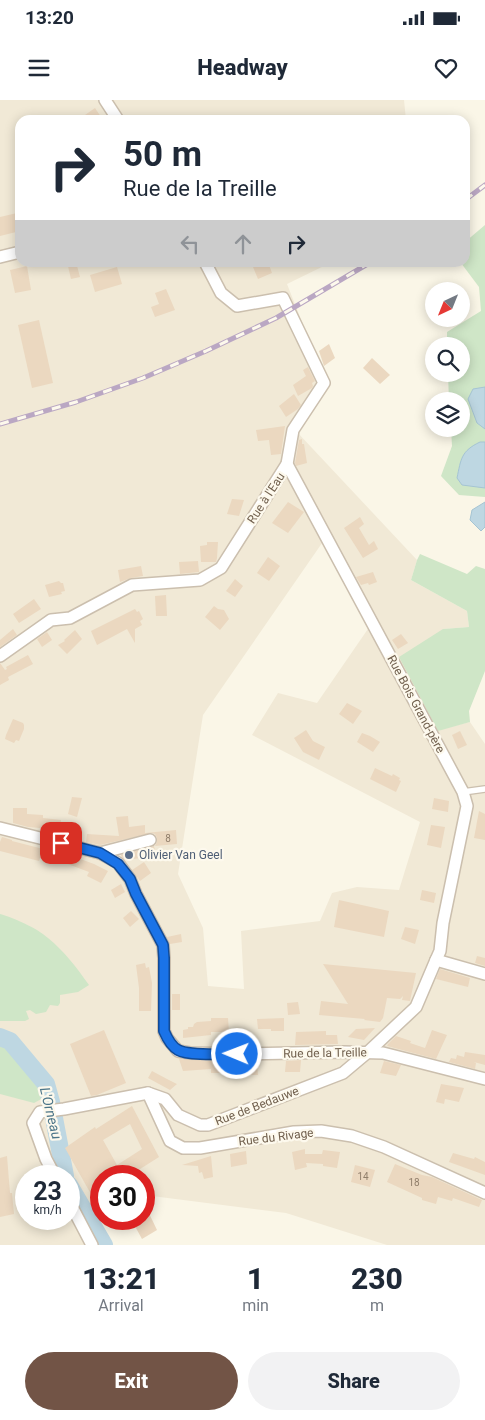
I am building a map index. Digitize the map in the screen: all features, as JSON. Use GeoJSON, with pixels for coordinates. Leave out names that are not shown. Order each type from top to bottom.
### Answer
{"type":"FeatureCollection","features":[{"type":"Feature","properties":{"kind":"street"},"geometry":{"type":"LineString","coordinates":[[105,100],[115,115]]}},
{"type":"Feature","properties":{"kind":"street"},"geometry":{"type":"LineString","coordinates":[[0,257],[15,253]]}},
{"type":"Feature","properties":{"kind":"street","name":"Rue à l'Eau"},"geometry":{"type":"LineString","coordinates":[[0,656],[51,620],[70,618],[132,585],[200,580],[221,568],[287,464],[293,430],[324,383],[283,298],[237,306],[220,293],[207,267]]}},
{"type":"Feature","properties":{"kind":"street","name":"Rue Bois Grand-père"},"geometry":{"type":"LineString","coordinates":[[287,464],[463,792],[467,806],[443,923],[440,950],[436,960]]}},
{"type":"Feature","properties":{"kind":"street"},"geometry":{"type":"LineString","coordinates":[[0,828],[100,853],[150,840]]}},
{"type":"Feature","properties":{"kind":"street","name":"Rue de la Treille"},"geometry":{"type":"LineString","coordinates":[[100,853],[118,864],[130,879],[163,945],[164,1031],[167,1038],[178,1050],[197,1053],[237,1054],[368,1052],[485,1079]]}},
{"type":"Feature","properties":{"kind":"street"},"geometry":{"type":"LineString","coordinates":[[436,960],[485,974]]}},
{"type":"Feature","properties":{"kind":"street","name":"Rue de Bedauwe"},"geometry":{"type":"LineString","coordinates":[[148,1093],[165,1099],[178,1114],[200,1125],[208,1125],[344,1073],[416,1007],[436,960]]}},
{"type":"Feature","properties":{"kind":"street"},"geometry":{"type":"LineString","coordinates":[[49,1165],[33,1123],[40,1112],[148,1093]]}},
{"type":"Feature","properties":{"kind":"street","name":"Rue du Rivage"},"geometry":{"type":"LineString","coordinates":[[148,1093],[170,1141],[183,1148],[200,1148],[294,1132],[321,1131],[352,1136],[384,1147],[485,1193]]}},
{"type":"Feature","properties":{"kind":"street"},"geometry":{"type":"LineString","coordinates":[[80,1222],[92,1245]]}},
{"type":"Feature","properties":{"kind":"lane"},"geometry":{"type":"LineString","coordinates":[[463,792],[485,789]]}},
{"type":"Feature","properties":{"kind":"shaded area"},"geometry":{"type":"Polygon","coordinates":[[[0,100],[404,100],[406,115],[15,115],[15,267],[322,267],[287,284],[328,388],[297,432],[417,560],[411,580],[467,611],[469,627],[443,629],[438,730],[470,722],[485,744],[485,1245],[387,1245],[286,1213],[155,1196],[155,1165],[90,1165],[90,1230],[96,1230],[99,1245],[0,1245],[0,100]],[[329,533],[203,715],[178,874],[203,928],[208,986],[244,989],[241,931],[320,921],[332,893],[357,887],[399,890],[420,822],[252,735],[278,693],[317,703],[370,626],[329,533]]]}},
{"type":"Feature","properties":{"kind":"green space"},"geometry":{"type":"Polygon","coordinates":[[[485,225],[485,497],[459,495],[441,476],[452,446],[451,437],[470,437],[470,392],[449,392],[448,382],[470,382],[470,337],[447,337],[447,332],[453,328],[470,328],[470,318],[481,311],[479,287],[464,267],[470,267],[470,238],[485,225]]]}},
{"type":"Feature","properties":{"kind":"green space"},"geometry":{"type":"Polygon","coordinates":[[[420,554],[467,574],[476,566],[485,569],[485,671],[469,711],[470,722],[438,731],[399,657],[443,629],[469,627],[467,611],[411,580],[420,554]]]}},
{"type":"Feature","properties":{"kind":"green space"},"geometry":{"type":"Polygon","coordinates":[[[0,914],[43,934],[65,954],[89,985],[78,992],[60,995],[58,1006],[50,1005],[46,1012],[36,1014],[30,1010],[26,1011],[29,1019],[25,1021],[0,1021],[0,914]]]}},
{"type":"Feature","properties":{"kind":"green space"},"geometry":{"type":"Polygon","coordinates":[[[0,1042],[7,1045],[39,1083],[45,1097],[34,1103],[0,1094],[0,1042]]]}},
{"type":"Feature","properties":{"kind":"water"},"geometry":{"type":"Polygon","coordinates":[[[485,387],[485,429],[477,423],[470,404],[470,395],[473,389],[485,387]]]}},
{"type":"Feature","properties":{"kind":"water"},"geometry":{"type":"Polygon","coordinates":[[[480,442],[485,442],[485,488],[462,485],[457,478],[463,456],[465,452],[480,442]]]}},
{"type":"Feature","properties":{"kind":"water"},"geometry":{"type":"Polygon","coordinates":[[[485,502],[485,527],[481,531],[470,520],[472,510],[485,502]]]}},
{"type":"Feature","properties":{"kind":"building"},"geometry":{"type":"Polygon","coordinates":[[[95,108],[100,115],[85,115],[95,108]]]}},
{"type":"Feature","properties":{"kind":"building"},"geometry":{"type":"Polygon","coordinates":[[[15,213],[15,232],[0,236],[0,217],[15,213]]]}},
{"type":"Feature","properties":{"kind":"building"},"geometry":{"type":"Polygon","coordinates":[[[27,267],[31,290],[15,293],[10,270],[27,267]]]}},
{"type":"Feature","properties":{"kind":"building"},"geometry":{"type":"Polygon","coordinates":[[[68,267],[77,267],[80,277],[71,279],[68,267]]]}},
{"type":"Feature","properties":{"kind":"building"},"geometry":{"type":"Polygon","coordinates":[[[117,267],[122,284],[95,292],[90,275],[117,267]]]}},
{"type":"Feature","properties":{"kind":"building"},"geometry":{"type":"Polygon","coordinates":[[[253,267],[270,267],[272,273],[258,279],[253,267]]]}},
{"type":"Feature","properties":{"kind":"building"},"geometry":{"type":"Polygon","coordinates":[[[166,289],[175,310],[155,317],[151,307],[159,304],[155,293],[166,289]]]}},
{"type":"Feature","properties":{"kind":"building"},"geometry":{"type":"Polygon","coordinates":[[[39,320],[53,383],[32,388],[18,325],[39,320]]]}},
{"type":"Feature","properties":{"kind":"building"},"geometry":{"type":"Polygon","coordinates":[[[329,344],[335,358],[324,366],[319,351],[329,344]]]}},
{"type":"Feature","properties":{"kind":"building"},"geometry":{"type":"Polygon","coordinates":[[[372,358],[390,375],[380,384],[363,368],[372,358]]]}},
{"type":"Feature","properties":{"kind":"building"},"geometry":{"type":"Polygon","coordinates":[[[308,367],[315,381],[312,383],[312,388],[298,396],[293,385],[306,376],[303,370],[308,367]]]}},
{"type":"Feature","properties":{"kind":"building"},"geometry":{"type":"Polygon","coordinates":[[[294,394],[301,405],[286,417],[279,406],[294,394]]]}},
{"type":"Feature","properties":{"kind":"building"},"geometry":{"type":"Polygon","coordinates":[[[285,426],[281,454],[271,455],[269,440],[258,441],[256,430],[285,426]]]}},
{"type":"Feature","properties":{"kind":"building"},"geometry":{"type":"Polygon","coordinates":[[[302,439],[307,463],[296,466],[299,440],[302,439]]]}},
{"type":"Feature","properties":{"kind":"building"},"geometry":{"type":"Polygon","coordinates":[[[232,499],[244,500],[239,516],[227,514],[232,499]]]}},
{"type":"Feature","properties":{"kind":"building"},"geometry":{"type":"Polygon","coordinates":[[[288,502],[304,512],[288,533],[272,523],[288,502]]]}},
{"type":"Feature","properties":{"kind":"building"},"geometry":{"type":"Polygon","coordinates":[[[360,517],[364,524],[359,528],[369,545],[374,541],[378,549],[363,558],[344,528],[360,517]]]}},
{"type":"Feature","properties":{"kind":"building"},"geometry":{"type":"Polygon","coordinates":[[[207,542],[218,542],[216,562],[201,562],[200,546],[207,545],[207,542]]]}},
{"type":"Feature","properties":{"kind":"building"},"geometry":{"type":"Polygon","coordinates":[[[268,557],[280,566],[269,581],[257,573],[268,557]]]}},
{"type":"Feature","properties":{"kind":"building"},"geometry":{"type":"Polygon","coordinates":[[[198,561],[199,572],[180,574],[179,562],[198,561]]]}},
{"type":"Feature","properties":{"kind":"building"},"geometry":{"type":"Polygon","coordinates":[[[141,566],[143,576],[120,582],[118,570],[141,566]]]}},
{"type":"Feature","properties":{"kind":"building"},"geometry":{"type":"Polygon","coordinates":[[[373,572],[377,582],[369,585],[368,583],[361,585],[356,577],[373,572]]]}},
{"type":"Feature","properties":{"kind":"building"},"geometry":{"type":"Polygon","coordinates":[[[235,579],[243,586],[235,597],[226,591],[235,579]]]}},
{"type":"Feature","properties":{"kind":"building"},"geometry":{"type":"Polygon","coordinates":[[[59,581],[63,583],[65,591],[61,592],[62,594],[49,597],[45,585],[59,581]]]}},
{"type":"Feature","properties":{"kind":"building"},"geometry":{"type":"Polygon","coordinates":[[[166,595],[167,616],[156,616],[155,596],[166,595]]]}},
{"type":"Feature","properties":{"kind":"building"},"geometry":{"type":"Polygon","coordinates":[[[34,599],[41,609],[19,623],[13,614],[34,599]]]}},
{"type":"Feature","properties":{"kind":"building"},"geometry":{"type":"Polygon","coordinates":[[[214,606],[224,610],[229,619],[220,630],[205,617],[214,606]]]}},
{"type":"Feature","properties":{"kind":"building"},"geometry":{"type":"Polygon","coordinates":[[[135,609],[137,612],[139,611],[143,619],[140,621],[142,625],[135,629],[135,643],[127,629],[97,645],[91,631],[135,609]]]}},
{"type":"Feature","properties":{"kind":"building"},"geometry":{"type":"Polygon","coordinates":[[[13,629],[17,635],[0,647],[0,640],[13,629]]]}},
{"type":"Feature","properties":{"kind":"building"},"geometry":{"type":"Polygon","coordinates":[[[75,630],[82,639],[67,654],[58,645],[65,641],[75,630]]]}},
{"type":"Feature","properties":{"kind":"building"},"geometry":{"type":"Polygon","coordinates":[[[47,632],[52,640],[42,647],[37,639],[47,632]]]}},
{"type":"Feature","properties":{"kind":"building"},"geometry":{"type":"Polygon","coordinates":[[[401,634],[408,643],[398,649],[392,640],[401,634]]]}},
{"type":"Feature","properties":{"kind":"building"},"geometry":{"type":"Polygon","coordinates":[[[28,655],[33,664],[8,677],[9,680],[0,685],[0,663],[5,670],[7,669],[6,667],[28,655]]]}},
{"type":"Feature","properties":{"kind":"building"},"geometry":{"type":"Polygon","coordinates":[[[347,703],[362,711],[353,724],[339,714],[347,703]]]}},
{"type":"Feature","properties":{"kind":"building"},"geometry":{"type":"Polygon","coordinates":[[[13,719],[24,725],[19,741],[16,740],[14,743],[5,739],[13,719]]]}},
{"type":"Feature","properties":{"kind":"building"},"geometry":{"type":"Polygon","coordinates":[[[306,730],[313,741],[325,747],[319,760],[303,752],[294,738],[306,730]]]}},
{"type":"Feature","properties":{"kind":"building"},"geometry":{"type":"Polygon","coordinates":[[[460,731],[467,745],[458,749],[452,735],[460,731]]]}},
{"type":"Feature","properties":{"kind":"building"},"geometry":{"type":"Polygon","coordinates":[[[362,733],[380,742],[373,752],[357,742],[362,733]]]}},
{"type":"Feature","properties":{"kind":"building"},"geometry":{"type":"Polygon","coordinates":[[[375,768],[400,778],[399,780],[401,781],[396,792],[370,779],[375,768]]]}},
{"type":"Feature","properties":{"kind":"building"},"geometry":{"type":"Polygon","coordinates":[[[72,797],[82,798],[77,817],[68,814],[72,797]]]}},
{"type":"Feature","properties":{"kind":"building"},"geometry":{"type":"Polygon","coordinates":[[[434,798],[449,801],[448,812],[432,809],[434,798]]]}},
{"type":"Feature","properties":{"kind":"building"},"geometry":{"type":"Polygon","coordinates":[[[13,808],[27,808],[27,814],[43,815],[43,818],[61,820],[60,833],[51,832],[52,829],[28,827],[13,823],[13,808]]]}},
{"type":"Feature","properties":{"kind":"building"},"geometry":{"type":"Polygon","coordinates":[[[479,811],[485,814],[485,840],[474,838],[479,811]]]}},
{"type":"Feature","properties":{"kind":"building"},"geometry":{"type":"Polygon","coordinates":[[[128,816],[129,827],[145,825],[145,833],[176,830],[177,844],[155,846],[157,838],[152,833],[100,845],[86,842],[87,834],[119,836],[116,817],[128,816]]]}},
{"type":"Feature","properties":{"kind":"building"},"geometry":{"type":"Polygon","coordinates":[[[431,825],[445,827],[441,848],[427,845],[431,825]]]}},
{"type":"Feature","properties":{"kind":"building"},"geometry":{"type":"Polygon","coordinates":[[[2,837],[55,852],[56,850],[108,871],[101,883],[87,876],[89,872],[41,854],[39,861],[0,851],[2,837]]]}},
{"type":"Feature","properties":{"kind":"building"},"geometry":{"type":"Polygon","coordinates":[[[154,846],[156,856],[125,860],[121,856],[121,855],[154,846]]]}},
{"type":"Feature","properties":{"kind":"building"},"geometry":{"type":"Polygon","coordinates":[[[144,862],[151,873],[140,881],[132,870],[144,862]]]}},
{"type":"Feature","properties":{"kind":"building"},"geometry":{"type":"Polygon","coordinates":[[[121,884],[125,892],[115,898],[111,890],[121,884]]]}},
{"type":"Feature","properties":{"kind":"building"},"geometry":{"type":"Polygon","coordinates":[[[422,890],[436,893],[434,903],[420,900],[422,890]]]}},
{"type":"Feature","properties":{"kind":"building"},"geometry":{"type":"Polygon","coordinates":[[[339,900],[389,911],[384,937],[334,927],[339,900]]]}},
{"type":"Feature","properties":{"kind":"building"},"geometry":{"type":"Polygon","coordinates":[[[131,911],[139,919],[130,927],[123,918],[131,911]]]}},
{"type":"Feature","properties":{"kind":"building"},"geometry":{"type":"Polygon","coordinates":[[[405,927],[419,930],[415,944],[401,939],[405,927]]]}},
{"type":"Feature","properties":{"kind":"building"},"geometry":{"type":"Polygon","coordinates":[[[181,934],[182,942],[170,944],[167,937],[181,934]]]}},
{"type":"Feature","properties":{"kind":"building"},"geometry":{"type":"Polygon","coordinates":[[[477,956],[485,958],[485,966],[475,963],[477,956]]]}},
{"type":"Feature","properties":{"kind":"building"},"geometry":{"type":"Polygon","coordinates":[[[145,963],[146,968],[149,967],[152,983],[151,1011],[139,1011],[136,965],[145,963]]]}},
{"type":"Feature","properties":{"kind":"building"},"geometry":{"type":"Polygon","coordinates":[[[323,964],[416,973],[410,1001],[402,1000],[403,996],[400,999],[387,998],[383,1018],[380,1022],[319,1015],[321,1001],[348,1004],[323,964]]]}},
{"type":"Feature","properties":{"kind":"building"},"geometry":{"type":"Polygon","coordinates":[[[440,969],[470,978],[468,987],[436,979],[440,969]]]}},
{"type":"Feature","properties":{"kind":"building"},"geometry":{"type":"Polygon","coordinates":[[[172,994],[180,994],[180,1010],[172,1010],[172,994]]]}},
{"type":"Feature","properties":{"kind":"building"},"geometry":{"type":"Polygon","coordinates":[[[298,1002],[300,1014],[288,1015],[287,1003],[298,1002]]]}},
{"type":"Feature","properties":{"kind":"building"},"geometry":{"type":"Polygon","coordinates":[[[211,1018],[228,1018],[229,1032],[211,1032],[211,1035],[183,1038],[183,1030],[193,1027],[197,1022],[211,1021],[211,1018]]]}},
{"type":"Feature","properties":{"kind":"building"},"geometry":{"type":"Polygon","coordinates":[[[284,1018],[284,1031],[258,1029],[257,1019],[284,1018]]]}},
{"type":"Feature","properties":{"kind":"building"},"geometry":{"type":"Polygon","coordinates":[[[375,1028],[364,1040],[348,1037],[356,1029],[375,1028]]]}},
{"type":"Feature","properties":{"kind":"building"},"geometry":{"type":"Polygon","coordinates":[[[104,1030],[126,1083],[91,1096],[70,1044],[104,1030]]]}},
{"type":"Feature","properties":{"kind":"building"},"geometry":{"type":"Polygon","coordinates":[[[432,1030],[447,1035],[436,1059],[387,1046],[396,1036],[425,1048],[432,1030]]]}},
{"type":"Feature","properties":{"kind":"building"},"geometry":{"type":"Polygon","coordinates":[[[326,1031],[326,1035],[337,1035],[338,1044],[295,1045],[296,1032],[326,1031]]]}},
{"type":"Feature","properties":{"kind":"building"},"geometry":{"type":"Polygon","coordinates":[[[465,1052],[485,1055],[485,1065],[474,1062],[476,1063],[475,1069],[449,1062],[451,1058],[456,1059],[457,1055],[464,1057],[465,1052]]]}},
{"type":"Feature","properties":{"kind":"building"},"geometry":{"type":"Polygon","coordinates":[[[179,1059],[223,1061],[222,1073],[211,1073],[211,1069],[183,1071],[179,1059]]]}},
{"type":"Feature","properties":{"kind":"building"},"geometry":{"type":"Polygon","coordinates":[[[301,1060],[300,1072],[285,1072],[286,1061],[301,1060]]]}},
{"type":"Feature","properties":{"kind":"building"},"geometry":{"type":"Polygon","coordinates":[[[384,1061],[401,1065],[396,1076],[380,1073],[384,1061]]]}},
{"type":"Feature","properties":{"kind":"building"},"geometry":{"type":"Polygon","coordinates":[[[242,1063],[257,1063],[258,1075],[230,1077],[231,1066],[242,1066],[242,1063]]]}},
{"type":"Feature","properties":{"kind":"building"},"geometry":{"type":"Polygon","coordinates":[[[152,1071],[177,1084],[170,1090],[148,1078],[152,1071]]]}},
{"type":"Feature","properties":{"kind":"building"},"geometry":{"type":"Polygon","coordinates":[[[441,1084],[464,1088],[459,1102],[445,1099],[444,1104],[436,1102],[441,1084]]]}},
{"type":"Feature","properties":{"kind":"building"},"geometry":{"type":"Polygon","coordinates":[[[132,1106],[159,1157],[146,1165],[117,1165],[90,1165],[90,1192],[80,1175],[80,1165],[75,1165],[65,1148],[95,1127],[96,1129],[132,1106]],[[130,1124],[103,1140],[117,1165],[142,1149],[130,1124]]]}},
{"type":"Feature","properties":{"kind":"building"},"geometry":{"type":"Polygon","coordinates":[[[305,1149],[305,1154],[322,1154],[323,1150],[340,1152],[337,1168],[323,1166],[323,1164],[306,1163],[307,1167],[295,1170],[292,1152],[305,1149]]]}},
{"type":"Feature","properties":{"kind":"building"},"geometry":{"type":"Polygon","coordinates":[[[246,1151],[247,1164],[231,1167],[230,1154],[246,1151]]]}},
{"type":"Feature","properties":{"kind":"building"},"geometry":{"type":"Polygon","coordinates":[[[453,1153],[474,1159],[475,1157],[485,1162],[485,1175],[449,1162],[453,1153]]]}},
{"type":"Feature","properties":{"kind":"building"},"geometry":{"type":"Polygon","coordinates":[[[7,1156],[14,1214],[0,1217],[0,1158],[7,1156]]]}},
{"type":"Feature","properties":{"kind":"building"},"geometry":{"type":"Polygon","coordinates":[[[211,1156],[213,1177],[204,1179],[202,1172],[199,1173],[198,1166],[182,1165],[211,1156]]]}},
{"type":"Feature","properties":{"kind":"building"},"geometry":{"type":"Polygon","coordinates":[[[395,1164],[432,1177],[482,1200],[479,1207],[453,1198],[452,1201],[438,1197],[436,1204],[422,1200],[422,1198],[387,1182],[395,1164]]]}},
{"type":"Feature","properties":{"kind":"building"},"geometry":{"type":"Polygon","coordinates":[[[355,1165],[375,1170],[370,1187],[351,1182],[355,1165]]]}},
{"type":"Feature","properties":{"kind":"building"},"geometry":{"type":"Polygon","coordinates":[[[155,1226],[157,1230],[142,1239],[137,1230],[155,1230],[155,1226]]]}},
{"type":"Feature","properties":{"kind":"waterway","name":"L'Orneau"},"geometry":{"type":"LineString","coordinates":[[0,1037],[10,1041],[46,1084],[63,1165]]}},
{"type":"Feature","properties":{"kind":"waterway","name":"L'Orneau"},"geometry":{"type":"LineString","coordinates":[[80,1204],[104,1245]]}},
{"type":"Feature","properties":{"kind":"railway"},"geometry":{"type":"LineString","coordinates":[[470,196],[485,185]]}},
{"type":"Feature","properties":{"kind":"railway"},"geometry":{"type":"LineString","coordinates":[[0,424],[76,402],[143,378],[206,351],[276,318],[363,267]]}},
{"type":"Feature","properties":{"kind":"place","name":"Olivier Van Geel"},"geometry":{"type":"Point","coordinates":[129,855]}},
{"type":"Feature","properties":{"kind":"route"},"geometry":{"type":"LineString","coordinates":[[61,843],[100,853],[118,864],[130,879],[163,945],[164,1031],[172,1045],[178,1050],[190,1053],[237,1054]]}}]}
